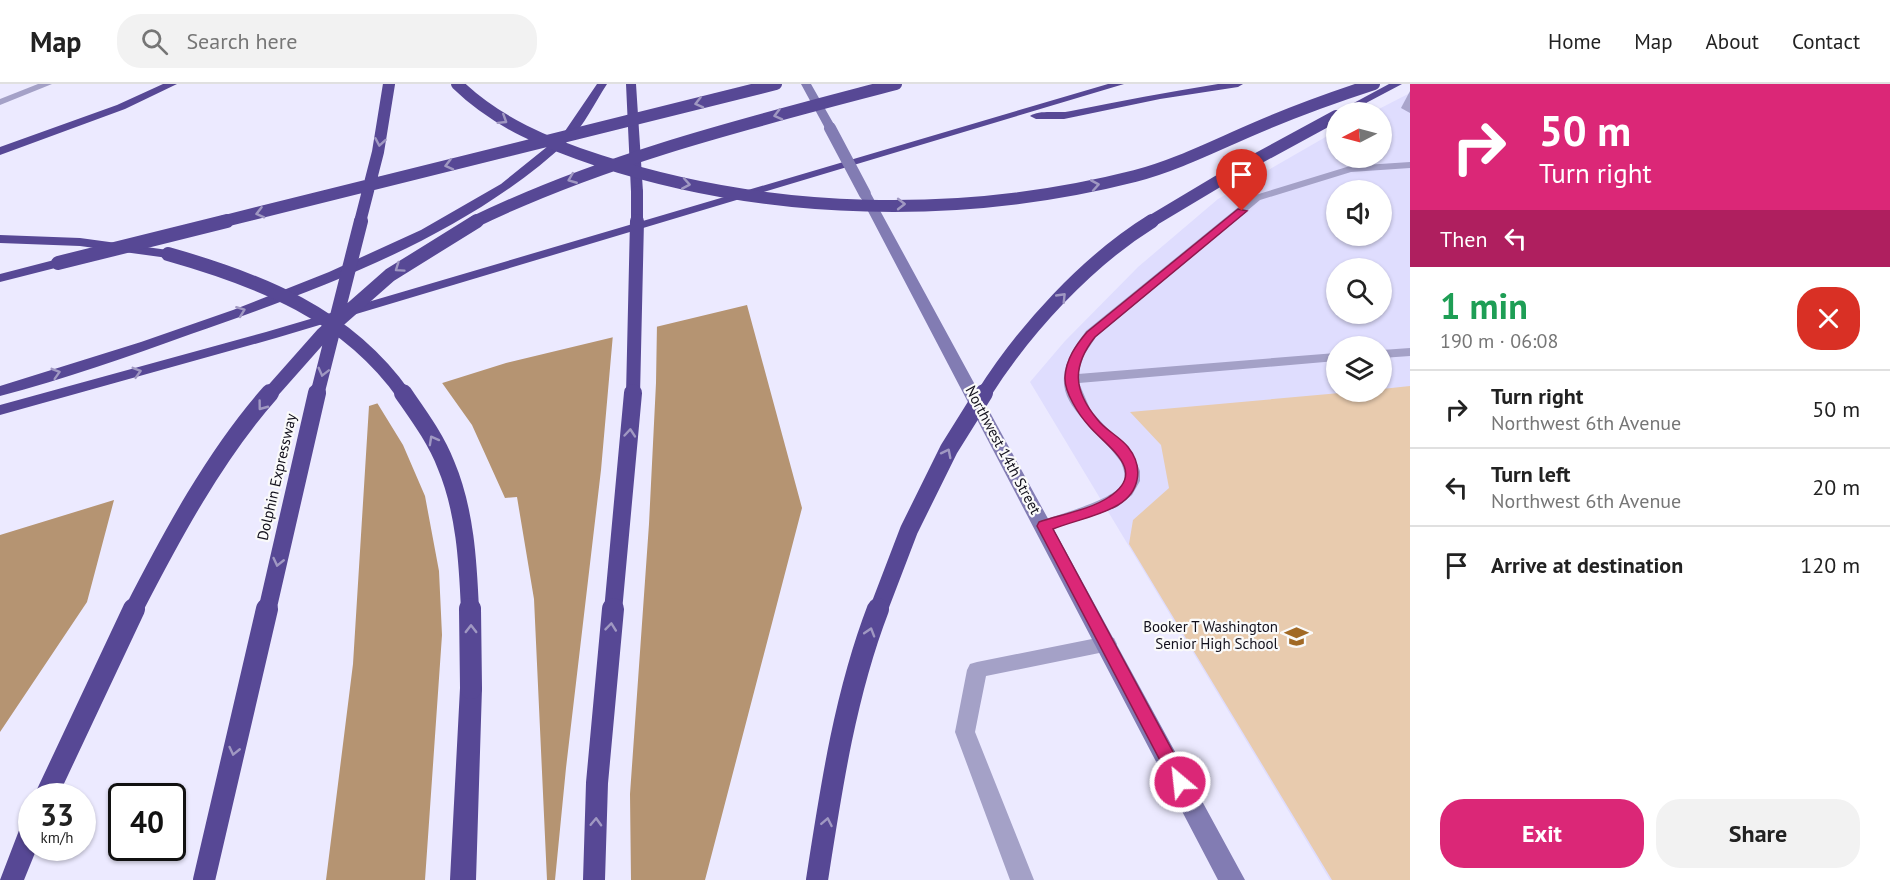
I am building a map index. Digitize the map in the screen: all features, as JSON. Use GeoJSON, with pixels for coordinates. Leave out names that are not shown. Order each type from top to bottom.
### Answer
{"type":"FeatureCollection","features":[{"type":"Feature","properties":{"kind":"highway"},"geometry":{"type":"LineString","coordinates":[[0,151],[121,106],[172,84]]}},
{"type":"Feature","properties":{"kind":"highway","name":"Dolphin Expressway"},"geometry":{"type":"LineString","coordinates":[[204,880],[314,406],[378,152],[389,84]]}},
{"type":"Feature","properties":{"kind":"highway"},"geometry":{"type":"LineString","coordinates":[[457,84],[483,107],[516,127],[552,144],[622,169],[734,192],[861,204],[974,202],[1016,198],[1107,183],[1183,160],[1305,107],[1374,84]]}},
{"type":"Feature","properties":{"kind":"highway"},"geometry":{"type":"LineString","coordinates":[[0,390],[133,349],[273,299],[380,253],[480,204],[524,174],[571,132],[585,116],[602,84]]}},
{"type":"Feature","properties":{"kind":"highway"},"geometry":{"type":"LineString","coordinates":[[594,880],[599,764],[636,355],[637,192],[631,84]]}},
{"type":"Feature","properties":{"kind":"highway"},"geometry":{"type":"LineString","coordinates":[[0,278],[777,84]]}},
{"type":"Feature","properties":{"kind":"highway"},"geometry":{"type":"LineString","coordinates":[[52,783],[119,636],[147,582],[204,486],[269,397],[327,329],[373,287],[464,228],[578,177],[718,131],[896,84]]}},
{"type":"Feature","properties":{"kind":"highway"},"geometry":{"type":"LineString","coordinates":[[0,410],[272,335],[1119,84]]}},
{"type":"Feature","properties":{"kind":"highway"},"geometry":{"type":"LineString","coordinates":[[1016,116],[1064,116],[1160,96],[1238,84]]}},
{"type":"Feature","properties":{"kind":"highway"},"geometry":{"type":"LineString","coordinates":[[1362,102],[1397,84]]}},
{"type":"Feature","properties":{"kind":"highway"},"geometry":{"type":"LineString","coordinates":[[817,880],[843,735],[871,630],[916,514],[959,430],[1005,361],[1086,272],[1123,240],[1208,187],[1326,122]]}},
{"type":"Feature","properties":{"kind":"highway"},"geometry":{"type":"LineString","coordinates":[[0,239],[58,240],[140,249],[200,262],[256,281],[301,301],[341,328],[389,374],[413,407],[435,442],[452,479],[465,538],[471,598],[471,688],[463,880]]}},
{"type":"Feature","properties":{"kind":"highway"},"geometry":{"type":"LineString","coordinates":[[0,273],[58,263]]}},
{"type":"Feature","properties":{"kind":"highway"},"geometry":{"type":"LineString","coordinates":[[11,880],[19,861]]}},
{"type":"Feature","properties":{"kind":"street"},"geometry":{"type":"LineString","coordinates":[[2,102],[47,84]]}},
{"type":"Feature","properties":{"kind":"street","name":"Northwest 14th Street"},"geometry":{"type":"LineString","coordinates":[[806,84],[1232,880]]}},
{"type":"Feature","properties":{"kind":"lane"},"geometry":{"type":"LineString","coordinates":[[1044,526],[1112,502],[1124,494],[1131,483],[1133,471],[1123,450],[1092,422],[1083,410],[1071,379],[1073,364],[1080,348],[1091,334],[1257,198],[1350,169],[1410,165]]}},
{"type":"Feature","properties":{"kind":"lane"},"geometry":{"type":"LineString","coordinates":[[1392,353],[1410,352]]}},
{"type":"Feature","properties":{"kind":"lane"},"geometry":{"type":"LineString","coordinates":[[1071,379],[1326,358]]}},
{"type":"Feature","properties":{"kind":"lane"},"geometry":{"type":"LineString","coordinates":[[1022,880],[965,732],[977,670],[1107,644]]}},
{"type":"Feature","properties":{"kind":"shaded area","name":"Booker T Washington Senior High School"},"geometry":{"type":"Polygon","coordinates":[[[1410,93],[1410,880],[1330,880],[1030,382],[1065,341],[1138,267],[1218,199],[1326,137],[1326,168],[1392,168],[1392,102],[1410,93]]]}},
{"type":"Feature","properties":{"kind":"shaded area"},"geometry":{"type":"Polygon","coordinates":[[[747,305],[802,508],[705,880],[326,880],[353,664],[369,406],[506,363],[747,305]]]}},
{"type":"Feature","properties":{"kind":"shaded area"},"geometry":{"type":"Polygon","coordinates":[[[1410,386],[1410,880],[1332,880],[1129,544],[1133,520],[1169,488],[1161,445],[1130,412],[1326,394],[1326,402],[1392,402],[1392,388],[1410,386]]]}},
{"type":"Feature","properties":{"kind":"shaded area"},"geometry":{"type":"Polygon","coordinates":[[[114,500],[87,602],[0,732],[0,535],[114,500]]]}},
{"type":"Feature","properties":{"kind":"pier"},"geometry":{"type":"Polygon","coordinates":[[[657,323],[649,524],[630,794],[631,880],[555,880],[601,470],[613,334],[657,323]]]}},
{"type":"Feature","properties":{"kind":"pier"},"geometry":{"type":"Polygon","coordinates":[[[440,380],[472,425],[505,498],[517,497],[534,599],[547,880],[425,880],[442,635],[439,571],[425,496],[403,445],[376,401],[440,380]]]}},
{"type":"Feature","properties":{"kind":"place","name":"Booker T Washington Senior High School"},"geometry":{"type":"Point","coordinates":[1296,636]}},
{"type":"Feature","properties":{"kind":"route"},"geometry":{"type":"LineString","coordinates":[[1180,782],[1044,526],[1112,502],[1124,494],[1131,483],[1133,471],[1123,450],[1092,422],[1075,393],[1071,379],[1073,364],[1080,348],[1091,334],[1242,211]]}}]}
